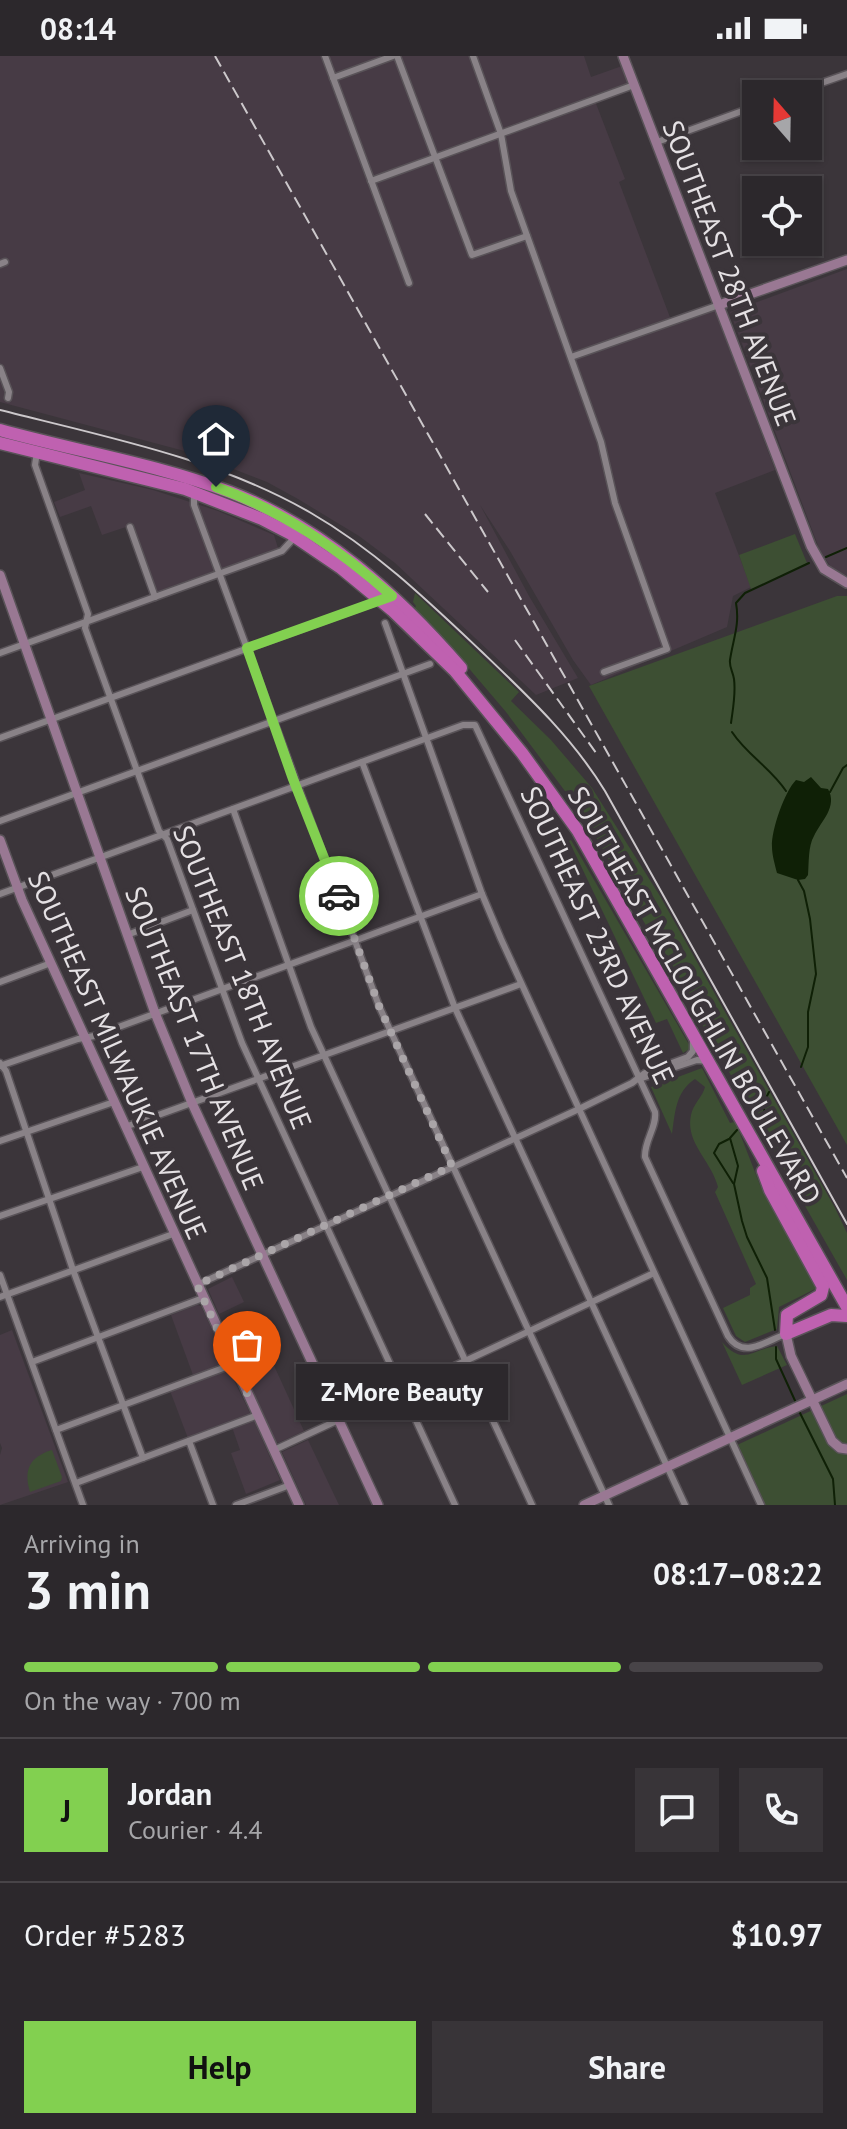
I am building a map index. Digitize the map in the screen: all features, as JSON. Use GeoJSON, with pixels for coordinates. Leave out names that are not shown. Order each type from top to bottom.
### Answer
{"type":"FeatureCollection","features":[{"type":"Feature","properties":{"kind":"highway","name":"SOUTHEAST MCLOUGHLIN BOULEVARD"},"geometry":{"type":"LineString","coordinates":[[0,430],[182,476],[245,498],[314,535],[350,560],[455,671],[542,778],[601,870],[708,1061],[847,1292]]}},
{"type":"Feature","properties":{"kind":"highway","name":"SOUTHEAST MCLOUGHLIN BOULEVARD"},"geometry":{"type":"LineString","coordinates":[[0,443],[194,492],[251,514],[295,537],[386,598],[437,639],[483,693],[565,800],[603,858],[748,1124],[764,1160],[847,1307]]}},
{"type":"Feature","properties":{"kind":"highway"},"geometry":{"type":"LineString","coordinates":[[764,1160],[764,1176],[770,1190],[823,1287],[821,1295],[787,1315],[786,1334],[831,1315],[847,1316]]}},
{"type":"Feature","properties":{"kind":"street"},"geometry":{"type":"LineString","coordinates":[[325,56],[409,283]]}},
{"type":"Feature","properties":{"kind":"street"},"geometry":{"type":"LineString","coordinates":[[333,78],[395,56],[472,255],[527,236]]}},
{"type":"Feature","properties":{"kind":"street"},"geometry":{"type":"LineString","coordinates":[[473,56],[501,134],[509,184],[603,446],[615,503],[667,649],[604,672]]}},
{"type":"Feature","properties":{"kind":"street","name":"SOUTHEAST 28TH AVENUE"},"geometry":{"type":"LineString","coordinates":[[623,56],[818,559],[832,576],[847,583]]}},
{"type":"Feature","properties":{"kind":"street"},"geometry":{"type":"LineString","coordinates":[[822,83],[847,74]]}},
{"type":"Feature","properties":{"kind":"street"},"geometry":{"type":"LineString","coordinates":[[371,181],[634,85]]}},
{"type":"Feature","properties":{"kind":"street"},"geometry":{"type":"LineString","coordinates":[[657,142],[742,111]]}},
{"type":"Feature","properties":{"kind":"street"},"geometry":{"type":"LineString","coordinates":[[571,357],[847,260]]}},
{"type":"Feature","properties":{"kind":"street"},"geometry":{"type":"LineString","coordinates":[[0,368],[9,392],[8,398]]}},
{"type":"Feature","properties":{"kind":"street","name":"SOUTHEAST 18TH AVENUE"},"geometry":{"type":"LineString","coordinates":[[37,452],[35,465],[88,614],[84,627],[242,1043],[455,1505]]}},
{"type":"Feature","properties":{"kind":"street"},"geometry":{"type":"LineString","coordinates":[[194,492],[194,505],[369,981],[607,1500]]}},
{"type":"Feature","properties":{"kind":"street"},"geometry":{"type":"LineString","coordinates":[[130,527],[155,597]]}},
{"type":"Feature","properties":{"kind":"street"},"geometry":{"type":"LineString","coordinates":[[0,653],[282,551],[295,537]]}},
{"type":"Feature","properties":{"kind":"street","name":"SOUTHEAST 17TH AVENUE"},"geometry":{"type":"LineString","coordinates":[[0,575],[155,1013],[192,1103],[378,1505]]}},
{"type":"Feature","properties":{"kind":"street"},"geometry":{"type":"LineString","coordinates":[[0,738],[386,598]]}},
{"type":"Feature","properties":{"kind":"street"},"geometry":{"type":"LineString","coordinates":[[385,623],[482,894],[761,1505]]}},
{"type":"Feature","properties":{"kind":"street"},"geometry":{"type":"LineString","coordinates":[[0,821],[430,664]]}},
{"type":"Feature","properties":{"kind":"street","name":"SOUTHEAST 23RD AVENUE"},"geometry":{"type":"LineString","coordinates":[[426,738],[463,725],[472,724],[479,730],[656,1116],[645,1157],[730,1340],[736,1346],[748,1349],[786,1334]]}},
{"type":"Feature","properties":{"kind":"street"},"geometry":{"type":"LineString","coordinates":[[0,894],[426,738]]}},
{"type":"Feature","properties":{"kind":"street"},"geometry":{"type":"LineString","coordinates":[[362,762],[455,1008],[685,1505]]}},
{"type":"Feature","properties":{"kind":"street"},"geometry":{"type":"LineString","coordinates":[[233,809],[307,1017],[532,1505]]}},
{"type":"Feature","properties":{"kind":"street","name":"SOUTHEAST MILWAUKIE AVENUE"},"geometry":{"type":"LineString","coordinates":[[0,840],[17,888],[299,1505]]}},
{"type":"Feature","properties":{"kind":"street"},"geometry":{"type":"LineString","coordinates":[[143,1458],[1,1065],[85,1038],[482,894]]}},
{"type":"Feature","properties":{"kind":"street"},"geometry":{"type":"LineString","coordinates":[[127,935],[193,910]]}},
{"type":"Feature","properties":{"kind":"street"},"geometry":{"type":"LineString","coordinates":[[0,982],[51,963]]}},
{"type":"Feature","properties":{"kind":"street"},"geometry":{"type":"LineString","coordinates":[[125,1127],[521,984]]}},
{"type":"Feature","properties":{"kind":"street"},"geometry":{"type":"LineString","coordinates":[[197,1285],[691,1054],[693,1034]]}},
{"type":"Feature","properties":{"kind":"street"},"geometry":{"type":"LineString","coordinates":[[639,1079],[697,1060],[708,1061]]}},
{"type":"Feature","properties":{"kind":"street"},"geometry":{"type":"LineString","coordinates":[[0,1141],[114,1102]]}},
{"type":"Feature","properties":{"kind":"street"},"geometry":{"type":"LineString","coordinates":[[0,1216],[143,1167]]}},
{"type":"Feature","properties":{"kind":"street"},"geometry":{"type":"LineString","coordinates":[[4,1296],[173,1234]]}},
{"type":"Feature","properties":{"kind":"street"},"geometry":{"type":"LineString","coordinates":[[274,1450],[654,1273]]}},
{"type":"Feature","properties":{"kind":"street"},"geometry":{"type":"LineString","coordinates":[[0,1275],[4,1296],[32,1362],[83,1505]]}},
{"type":"Feature","properties":{"kind":"street"},"geometry":{"type":"LineString","coordinates":[[32,1362],[203,1298]]}},
{"type":"Feature","properties":{"kind":"street"},"geometry":{"type":"LineString","coordinates":[[786,1334],[791,1356],[832,1441],[840,1448],[847,1449]]}},
{"type":"Feature","properties":{"kind":"street"},"geometry":{"type":"LineString","coordinates":[[56,1430],[234,1364]]}},
{"type":"Feature","properties":{"kind":"street"},"geometry":{"type":"LineString","coordinates":[[584,1505],[607,1500],[729,1437],[847,1384]]}},
{"type":"Feature","properties":{"kind":"street"},"geometry":{"type":"LineString","coordinates":[[76,1483],[258,1415]]}},
{"type":"Feature","properties":{"kind":"street"},"geometry":{"type":"LineString","coordinates":[[189,1441],[213,1505]]}},
{"type":"Feature","properties":{"kind":"street"},"geometry":{"type":"LineString","coordinates":[[236,1505],[290,1485]]}},
{"type":"Feature","properties":{"kind":"shaded area"},"geometry":{"type":"Polygon","coordinates":[[[0,56],[584,56],[591,77],[622,66],[630,88],[595,101],[625,179],[619,182],[671,320],[713,306],[775,470],[715,493],[751,587],[733,596],[727,627],[591,685],[480,505],[578,678],[536,695],[395,563],[359,536],[267,482],[192,453],[0,402],[0,56]]]}},
{"type":"Feature","properties":{"kind":"shaded area"},"geometry":{"type":"Polygon","coordinates":[[[847,269],[847,576],[831,567],[820,551],[730,312],[847,269]]]}},
{"type":"Feature","properties":{"kind":"shaded area"},"geometry":{"type":"Polygon","coordinates":[[[79,473],[153,490],[218,511],[274,535],[278,548],[153,593],[129,526],[102,535],[91,506],[60,517],[54,502],[85,490],[79,473]]]}},
{"type":"Feature","properties":{"kind":"shaded area"},"geometry":{"type":"Polygon","coordinates":[[[795,534],[807,563],[751,589],[739,555],[795,534]]]}},
{"type":"Feature","properties":{"kind":"shaded area"},"geometry":{"type":"Polygon","coordinates":[[[415,593],[519,692],[511,701],[551,740],[592,788],[660,896],[835,1208],[847,1233],[847,1280],[585,818],[506,712],[414,609],[415,593]]]}},
{"type":"Feature","properties":{"kind":"shaded area"},"geometry":{"type":"Polygon","coordinates":[[[837,596],[847,596],[847,1145],[589,686],[837,596]]]}},
{"type":"Feature","properties":{"kind":"shaded area"},"geometry":{"type":"Polygon","coordinates":[[[811,777],[821,788],[828,789],[831,802],[812,840],[808,875],[798,880],[777,873],[772,840],[787,793],[796,780],[804,782],[811,777]]]}},
{"type":"Feature","properties":{"kind":"shaded area"},"geometry":{"type":"Polygon","coordinates":[[[571,840],[691,1048],[683,1053],[667,1019],[656,1023],[571,840]]]}},
{"type":"Feature","properties":{"kind":"shaded area"},"geometry":{"type":"Polygon","coordinates":[[[702,1068],[730,1123],[734,1122],[737,1126],[760,1185],[817,1286],[779,1307],[777,1329],[745,1342],[736,1336],[723,1308],[750,1295],[750,1288],[756,1284],[715,1192],[718,1187],[715,1177],[695,1143],[690,1125],[692,1111],[705,1087],[695,1079],[683,1090],[677,1104],[672,1134],[651,1087],[702,1068]]]}},
{"type":"Feature","properties":{"kind":"shaded area"},"geometry":{"type":"Polygon","coordinates":[[[232,1277],[244,1302],[219,1314],[208,1289],[232,1277]]]}},
{"type":"Feature","properties":{"kind":"shaded area"},"geometry":{"type":"Polygon","coordinates":[[[201,1306],[226,1360],[193,1375],[171,1315],[201,1306]]]}},
{"type":"Feature","properties":{"kind":"shaded area"},"geometry":{"type":"Polygon","coordinates":[[[12,1330],[68,1482],[0,1505],[0,1335],[12,1330]]]}},
{"type":"Feature","properties":{"kind":"shaded area"},"geometry":{"type":"Polygon","coordinates":[[[722,1342],[736,1354],[742,1355],[777,1346],[787,1365],[742,1385],[722,1342]]]}},
{"type":"Feature","properties":{"kind":"shaded area"},"geometry":{"type":"Polygon","coordinates":[[[265,1346],[304,1431],[278,1443],[237,1360],[265,1346]]]}},
{"type":"Feature","properties":{"kind":"shaded area"},"geometry":{"type":"Polygon","coordinates":[[[227,1366],[252,1417],[189,1441],[169,1388],[227,1366]]]}},
{"type":"Feature","properties":{"kind":"shaded area"},"geometry":{"type":"Polygon","coordinates":[[[847,1394],[847,1505],[765,1505],[737,1445],[847,1394]]]}},
{"type":"Feature","properties":{"kind":"shaded area"},"geometry":{"type":"Polygon","coordinates":[[[253,1419],[280,1480],[246,1494],[231,1453],[240,1450],[232,1427],[253,1419]]]}},
{"type":"Feature","properties":{"kind":"shaded area"},"geometry":{"type":"Polygon","coordinates":[[[308,1440],[339,1505],[306,1505],[282,1452],[308,1440]]]}},
{"type":"Feature","properties":{"kind":"shaded area"},"geometry":{"type":"Polygon","coordinates":[[[52,1450],[61,1481],[30,1492],[27,1477],[30,1465],[38,1456],[52,1450]]]}},
{"type":"Feature","properties":{"kind":"waterway"},"geometry":{"type":"LineString","coordinates":[[826,557],[847,548]]}},
{"type":"Feature","properties":{"kind":"waterway"},"geometry":{"type":"LineString","coordinates":[[731,723],[735,690],[730,663],[737,625],[736,603],[745,593],[809,563]]}},
{"type":"Feature","properties":{"kind":"waterway"},"geometry":{"type":"LineString","coordinates":[[732,732],[786,791]]}},
{"type":"Feature","properties":{"kind":"waterway"},"geometry":{"type":"LineString","coordinates":[[830,792],[847,765]]}},
{"type":"Feature","properties":{"kind":"waterway"},"geometry":{"type":"LineString","coordinates":[[798,880],[804,891],[810,919],[816,974],[808,1012],[808,1047],[801,1067]]}},
{"type":"Feature","properties":{"kind":"waterway"},"geometry":{"type":"LineString","coordinates":[[758,1118],[765,1115],[763,1104],[769,1092]]}},
{"type":"Feature","properties":{"kind":"waterway"},"geometry":{"type":"LineString","coordinates":[[737,1130],[730,1138],[738,1166],[734,1184],[747,1237],[767,1278],[775,1330]]}},
{"type":"Feature","properties":{"kind":"waterway"},"geometry":{"type":"LineString","coordinates":[[729,1139],[719,1144],[714,1153],[733,1183]]}},
{"type":"Feature","properties":{"kind":"waterway"},"geometry":{"type":"LineString","coordinates":[[776,1347],[776,1359],[797,1405]]}},
{"type":"Feature","properties":{"kind":"waterway"},"geometry":{"type":"LineString","coordinates":[[799,1411],[833,1479],[835,1505]]}},
{"type":"Feature","properties":{"kind":"tram line"},"geometry":{"type":"LineString","coordinates":[[0,410],[160,451],[199,463],[275,494],[334,527],[379,559],[498,667],[563,735],[605,791],[847,1224]]}},
{"type":"Feature","properties":{"kind":"railway"},"geometry":{"type":"LineString","coordinates":[[215,56],[847,1178]]}},
{"type":"Feature","properties":{"kind":"railway"},"geometry":{"type":"LineString","coordinates":[[425,514],[488,592]]}},
{"type":"Feature","properties":{"kind":"railway"},"geometry":{"type":"LineString","coordinates":[[515,640],[599,757]]}},
{"type":"Feature","properties":{"kind":"way so far"},"geometry":{"type":"LineString","coordinates":[[247,1393],[197,1285],[452,1166],[379,1006],[339,896]]}},
{"type":"Feature","properties":{"kind":"place","name":"Z-More Beauty"},"geometry":{"type":"Point","coordinates":[247,1393]}},
{"type":"Feature","properties":{"kind":"route"},"geometry":{"type":"LineString","coordinates":[[216,487],[256,503],[333,547],[392,596],[247,648],[293,779],[339,896]]}}]}
